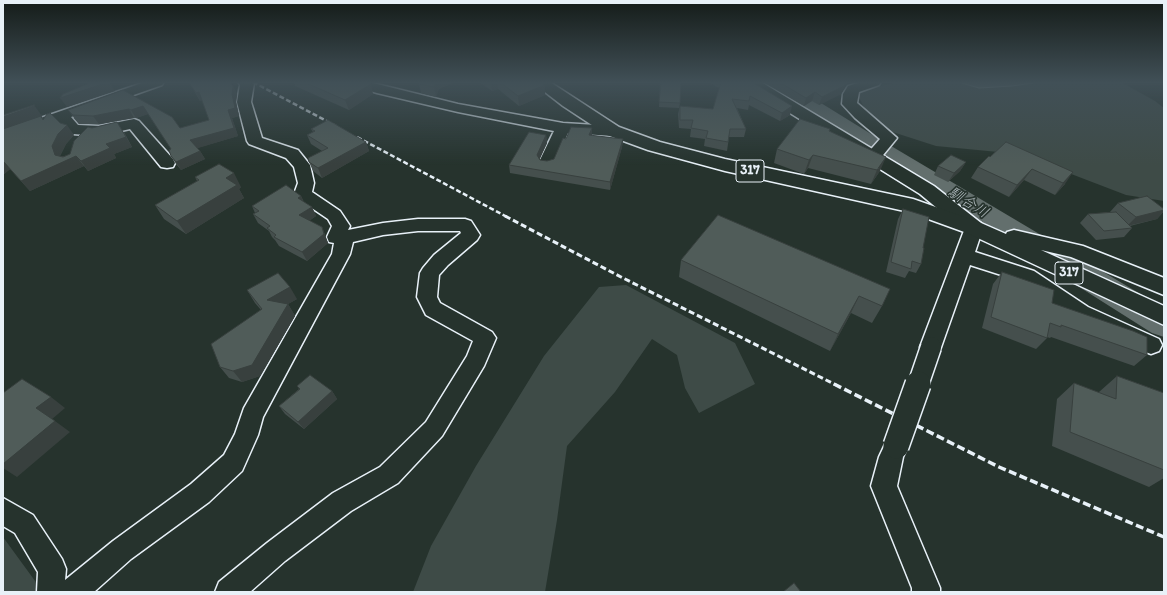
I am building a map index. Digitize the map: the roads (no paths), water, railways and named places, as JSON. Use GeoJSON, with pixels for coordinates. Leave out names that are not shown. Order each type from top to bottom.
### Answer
{"type":"FeatureCollection","features":[{"type":"Feature","properties":{"kind":"main road","name":"317"},"geometry":{"type":"LineString","coordinates":[[580,110],[613,130],[654,146],[725,165],[913,206],[974,228],[1164,316]]}},
{"type":"Feature","properties":{"kind":"main road"},"geometry":{"type":"LineString","coordinates":[[797,110],[927,190],[974,228]]}},
{"type":"Feature","properties":{"kind":"main road","name":"317"},"geometry":{"type":"LineString","coordinates":[[974,228],[1076,251],[1164,287]]}},
{"type":"Feature","properties":{"kind":"street"},"geometry":{"type":"LineString","coordinates":[[3,136],[80,110]]}},
{"type":"Feature","properties":{"kind":"street"},"geometry":{"type":"LineString","coordinates":[[229,592],[276,552],[342,502],[389,475],[434,429],[476,360],[485,338],[433,308],[427,297],[430,273],[440,260],[471,235],[465,226],[418,225],[383,229],[345,237],[336,237],[341,226],[334,215],[303,194],[306,183],[302,165],[292,154],[255,141],[246,110]]}},
{"type":"Feature","properties":{"kind":"street"},"geometry":{"type":"LineString","coordinates":[[467,110],[562,128],[613,130]]}},
{"type":"Feature","properties":{"kind":"street"},"geometry":{"type":"LineString","coordinates":[[855,110],[889,138],[873,156]]}},
{"type":"Feature","properties":{"kind":"street"},"geometry":{"type":"LineString","coordinates":[[61,116],[73,129],[99,131],[134,124],[167,163]]}},
{"type":"Feature","properties":{"kind":"street"},"geometry":{"type":"LineString","coordinates":[[547,162],[562,128]]}},
{"type":"Feature","properties":{"kind":"street"},"geometry":{"type":"LineString","coordinates":[[77,144],[90,130]]}},
{"type":"Feature","properties":{"kind":"street"},"geometry":{"type":"LineString","coordinates":[[926,592],[926,588],[884,486],[891,457],[974,228]]}},
{"type":"Feature","properties":{"kind":"street"},"geometry":{"type":"LineString","coordinates":[[73,592],[122,550],[200,493],[233,463],[246,435],[252,415],[341,254],[345,237]]}},
{"type":"Feature","properties":{"kind":"street"},"geometry":{"type":"LineString","coordinates":[[964,256],[1027,276],[1081,313],[1151,345]]}},
{"type":"Feature","properties":{"kind":"street"},"geometry":{"type":"LineString","coordinates":[[3,511],[24,524],[52,569],[51,592]]}},
{"type":"Feature","properties":{"kind":"waterway","name":"馴合川"},"geometry":{"type":"LineString","coordinates":[[816,110],[1164,324]]}},
{"type":"Feature","properties":{"kind":"railway"},"geometry":{"type":"LineString","coordinates":[[305,110],[336,126]]}},
{"type":"Feature","properties":{"kind":"railway"},"geometry":{"type":"LineString","coordinates":[[357,137],[507,217]]}},
{"type":"Feature","properties":{"kind":"railway"},"geometry":{"type":"LineString","coordinates":[[505,216],[621,277],[836,385]]}},
{"type":"Feature","properties":{"kind":"railway"},"geometry":{"type":"LineString","coordinates":[[834,384],[999,467],[1164,537]]}}]}
